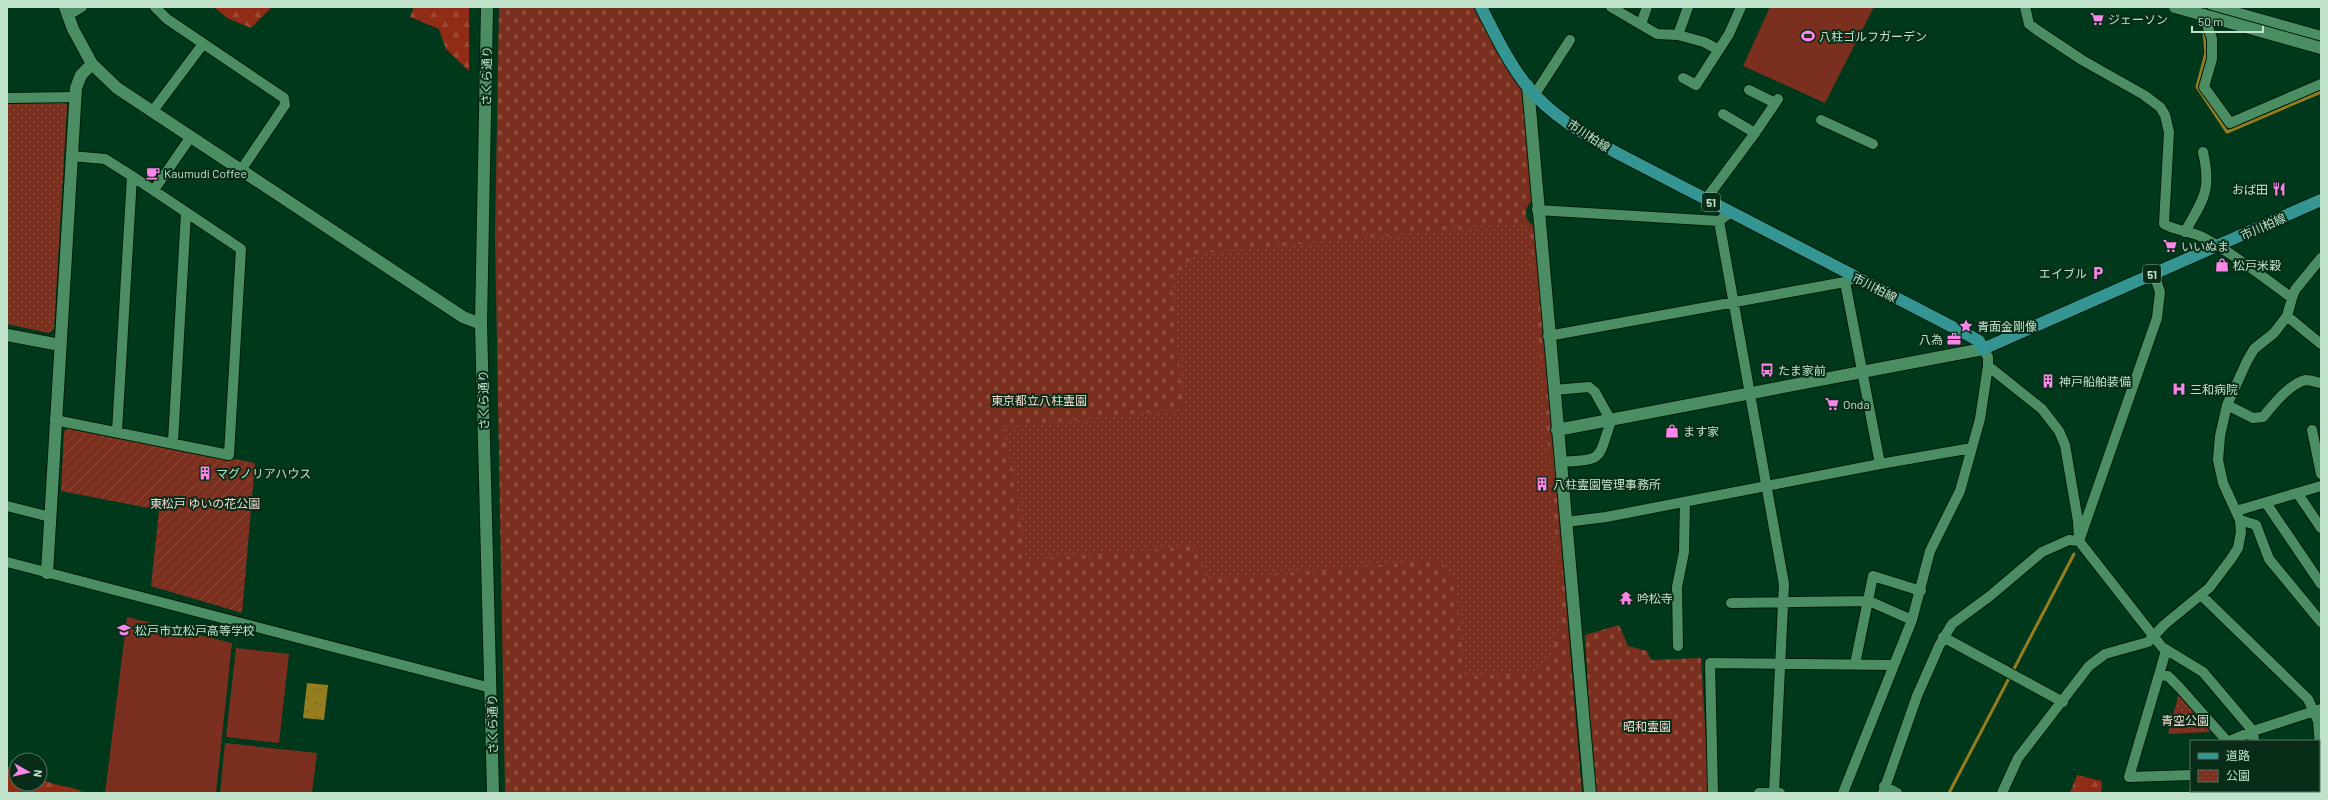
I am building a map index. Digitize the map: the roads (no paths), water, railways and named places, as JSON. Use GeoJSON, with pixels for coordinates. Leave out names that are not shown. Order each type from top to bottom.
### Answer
{"type":"FeatureCollection","features":[{"type":"Feature","properties":{"kind":"main road","name":"市川柏線"},"geometry":{"type":"LineString","coordinates":[[1481,7],[1510,61],[1531,90],[1554,112],[1596,141],[1731,212],[1851,280],[1970,336],[1979,341],[1984,349],[2321,200]]}},
{"type":"Feature","properties":{"kind":"street"},"geometry":{"type":"LineString","coordinates":[[82,7],[66,11],[92,64],[117,88],[190,138],[241,170],[463,317],[481,324]]}},
{"type":"Feature","properties":{"kind":"street"},"geometry":{"type":"LineString","coordinates":[[155,7],[167,19],[284,98],[285,105],[241,170]]}},
{"type":"Feature","properties":{"kind":"street","name":"さくら通り"},"geometry":{"type":"LineString","coordinates":[[487,7],[481,324],[493,793]]}},
{"type":"Feature","properties":{"kind":"street"},"geometry":{"type":"LineString","coordinates":[[1611,7],[1657,34],[1678,35],[1704,42],[1719,50]]}},
{"type":"Feature","properties":{"kind":"street"},"geometry":{"type":"LineString","coordinates":[[1641,24],[1647,7]]}},
{"type":"Feature","properties":{"kind":"street"},"geometry":{"type":"LineString","coordinates":[[1678,35],[1688,7]]}},
{"type":"Feature","properties":{"kind":"street"},"geometry":{"type":"LineString","coordinates":[[1683,78],[1696,85],[1730,34],[1741,7]]}},
{"type":"Feature","properties":{"kind":"street"},"geometry":{"type":"LineString","coordinates":[[2025,7],[2029,24],[2082,60],[2144,95],[2160,107],[2166,115],[2169,132],[2164,224],[2200,236],[2218,246],[2292,298]]}},
{"type":"Feature","properties":{"kind":"street"},"geometry":{"type":"LineString","coordinates":[[2175,7],[2321,48]]}},
{"type":"Feature","properties":{"kind":"street"},"geometry":{"type":"LineString","coordinates":[[2201,7],[2212,39],[2212,59],[2204,87],[2230,123],[2321,84]]}},
{"type":"Feature","properties":{"kind":"street"},"geometry":{"type":"LineString","coordinates":[[2214,7],[2321,37]]}},
{"type":"Feature","properties":{"kind":"street"},"geometry":{"type":"LineString","coordinates":[[1570,40],[1531,90],[1537,210],[1590,793]]}},
{"type":"Feature","properties":{"kind":"street"},"geometry":{"type":"LineString","coordinates":[[152,112],[203,44]]}},
{"type":"Feature","properties":{"kind":"street"},"geometry":{"type":"LineString","coordinates":[[47,573],[75,97],[76,88],[81,75],[92,64]]}},
{"type":"Feature","properties":{"kind":"street"},"geometry":{"type":"LineString","coordinates":[[1706,199],[1755,133],[1776,101],[1749,90]]}},
{"type":"Feature","properties":{"kind":"street"},"geometry":{"type":"LineString","coordinates":[[7,98],[75,97]]}},
{"type":"Feature","properties":{"kind":"street"},"geometry":{"type":"LineString","coordinates":[[1723,114],[1755,133]]}},
{"type":"Feature","properties":{"kind":"street"},"geometry":{"type":"LineString","coordinates":[[1821,120],[1873,144]]}},
{"type":"Feature","properties":{"kind":"street"},"geometry":{"type":"LineString","coordinates":[[154,190],[190,138]]}},
{"type":"Feature","properties":{"kind":"street"},"geometry":{"type":"LineString","coordinates":[[2185,232],[2205,195],[2206,165],[2203,152]]}},
{"type":"Feature","properties":{"kind":"street"},"geometry":{"type":"LineString","coordinates":[[55,420],[173,442],[229,455],[241,249],[105,159],[71,156]]}},
{"type":"Feature","properties":{"kind":"street"},"geometry":{"type":"LineString","coordinates":[[117,432],[132,176]]}},
{"type":"Feature","properties":{"kind":"street"},"geometry":{"type":"LineString","coordinates":[[1537,210],[1719,221],[1731,212]]}},
{"type":"Feature","properties":{"kind":"street"},"geometry":{"type":"LineString","coordinates":[[173,442],[186,213]]}},
{"type":"Feature","properties":{"kind":"street"},"geometry":{"type":"LineString","coordinates":[[1719,221],[1784,584],[1779,663],[1774,793]]}},
{"type":"Feature","properties":{"kind":"street"},"geometry":{"type":"LineString","coordinates":[[2002,793],[2018,758],[2063,702],[2089,666],[2105,654],[2148,642],[2155,637],[2164,625],[2200,595],[2231,559],[2238,548],[2241,532],[2238,515],[2224,483],[2218,460],[2220,436],[2227,405],[2254,349],[2274,333],[2287,316],[2295,290],[2319,264]]}},
{"type":"Feature","properties":{"kind":"street"},"geometry":{"type":"LineString","coordinates":[[2079,541],[2157,318],[2160,292],[2154,274]]}},
{"type":"Feature","properties":{"kind":"street"},"geometry":{"type":"LineString","coordinates":[[1548,336],[1851,280],[1862,372],[1880,464]]}},
{"type":"Feature","properties":{"kind":"street"},"geometry":{"type":"LineString","coordinates":[[2287,316],[2321,344]]}},
{"type":"Feature","properties":{"kind":"street"},"geometry":{"type":"LineString","coordinates":[[7,334],[60,345]]}},
{"type":"Feature","properties":{"kind":"street"},"geometry":{"type":"LineString","coordinates":[[1557,430],[1611,421],[1984,349],[1988,357],[1988,366],[1980,419],[1960,491],[1930,551],[1921,591],[1912,620],[1843,793]]}},
{"type":"Feature","properties":{"kind":"street"},"geometry":{"type":"LineString","coordinates":[[1988,366],[2042,409],[2051,418],[2059,431],[2065,445],[2078,521],[2079,541],[2166,650],[2203,672],[2254,736]]}},
{"type":"Feature","properties":{"kind":"street"},"geometry":{"type":"LineString","coordinates":[[2227,405],[2253,418],[2263,417],[2281,396],[2302,381],[2308,380],[2321,383]]}},
{"type":"Feature","properties":{"kind":"street"},"geometry":{"type":"LineString","coordinates":[[1554,390],[1589,387],[1595,392],[1611,421],[1599,455],[1594,460],[1560,462]]}},
{"type":"Feature","properties":{"kind":"street"},"geometry":{"type":"LineString","coordinates":[[2312,430],[2321,474]]}},
{"type":"Feature","properties":{"kind":"street"},"geometry":{"type":"LineString","coordinates":[[1566,522],[1606,518],[1880,464],[1972,448]]}},
{"type":"Feature","properties":{"kind":"street"},"geometry":{"type":"LineString","coordinates":[[2238,515],[2266,503],[2321,486]]}},
{"type":"Feature","properties":{"kind":"street"},"geometry":{"type":"LineString","coordinates":[[2298,494],[2321,528]]}},
{"type":"Feature","properties":{"kind":"street"},"geometry":{"type":"LineString","coordinates":[[1678,646],[1677,587],[1684,552],[1685,502]]}},
{"type":"Feature","properties":{"kind":"street"},"geometry":{"type":"LineString","coordinates":[[2266,503],[2321,584]]}},
{"type":"Feature","properties":{"kind":"street"},"geometry":{"type":"LineString","coordinates":[[7,506],[50,517]]}},
{"type":"Feature","properties":{"kind":"street"},"geometry":{"type":"LineString","coordinates":[[2238,515],[2256,525],[2270,559],[2321,622]]}},
{"type":"Feature","properties":{"kind":"street"},"geometry":{"type":"LineString","coordinates":[[1897,793],[1883,789],[1917,696],[1943,637],[1952,624],[1990,596],[2034,557],[2069,540],[2079,541]]}},
{"type":"Feature","properties":{"kind":"street"},"geometry":{"type":"LineString","coordinates":[[7,562],[491,688]]}},
{"type":"Feature","properties":{"kind":"street"},"geometry":{"type":"LineString","coordinates":[[1855,664],[1873,576],[1921,591]]}},
{"type":"Feature","properties":{"kind":"street"},"geometry":{"type":"LineString","coordinates":[[2200,595],[2318,710],[2320,740]]}},
{"type":"Feature","properties":{"kind":"street"},"geometry":{"type":"LineString","coordinates":[[1731,603],[1869,601],[1912,620]]}},
{"type":"Feature","properties":{"kind":"street"},"geometry":{"type":"LineString","coordinates":[[1943,637],[2063,702]]}},
{"type":"Feature","properties":{"kind":"street"},"geometry":{"type":"LineString","coordinates":[[2166,650],[2129,777],[2190,775]]}},
{"type":"Feature","properties":{"kind":"street"},"geometry":{"type":"LineString","coordinates":[[1713,793],[1710,663],[1894,665]]}},
{"type":"Feature","properties":{"kind":"street"},"geometry":{"type":"LineString","coordinates":[[2159,675],[2168,676],[2227,740]]}},
{"type":"Feature","properties":{"kind":"street"},"geometry":{"type":"LineString","coordinates":[[2233,740],[2254,736],[2318,710]]}},
{"type":"Feature","properties":{"kind":"street"},"geometry":{"type":"LineString","coordinates":[[2320,741],[2321,758]]}},
{"type":"Feature","properties":{"kind":"street"},"geometry":{"type":"LineString","coordinates":[[1759,793],[1780,793]]}},
{"type":"Feature","properties":{"kind":"water"},"geometry":{"type":"Polygon","coordinates":[[[307,683],[328,685],[324,720],[303,718],[307,683]]]}},
{"type":"Feature","properties":{"kind":"waterway"},"geometry":{"type":"LineString","coordinates":[[2204,31],[2206,53],[2197,87],[2227,132],[2321,92]]}},
{"type":"Feature","properties":{"kind":"waterway"},"geometry":{"type":"LineString","coordinates":[[1949,793],[2074,554]]}},
{"type":"Feature","properties":{"kind":"place","name":"ジェーソン"},"geometry":{"type":"Point","coordinates":[2097,19]}},
{"type":"Feature","properties":{"kind":"place","name":"八柱ゴルフガーデン"},"geometry":{"type":"Point","coordinates":[1808,36]}},
{"type":"Feature","properties":{"kind":"place","name":"Kaumudi Coffee"},"geometry":{"type":"Point","coordinates":[153,173]}},
{"type":"Feature","properties":{"kind":"place","name":"おば田"},"geometry":{"type":"Point","coordinates":[2279,189]}},
{"type":"Feature","properties":{"kind":"place","name":"いいぬま"},"geometry":{"type":"Point","coordinates":[2170,246]}},
{"type":"Feature","properties":{"kind":"place","name":"松戸米穀"},"geometry":{"type":"Point","coordinates":[2222,265]}},
{"type":"Feature","properties":{"kind":"place","name":"エイブル"},"geometry":{"type":"Point","coordinates":[2098,273]}},
{"type":"Feature","properties":{"kind":"place","name":"青面金剛像"},"geometry":{"type":"Point","coordinates":[1966,326]}},
{"type":"Feature","properties":{"kind":"place","name":"八為"},"geometry":{"type":"Point","coordinates":[1954,339]}},
{"type":"Feature","properties":{"kind":"place","name":"たま家前"},"geometry":{"type":"Point","coordinates":[1767,370]}},
{"type":"Feature","properties":{"kind":"place","name":"神戸船舶装備"},"geometry":{"type":"Point","coordinates":[2048,381]}},
{"type":"Feature","properties":{"kind":"place","name":"三和病院"},"geometry":{"type":"Point","coordinates":[2179,389]}},
{"type":"Feature","properties":{"kind":"place","name":"Onda"},"geometry":{"type":"Point","coordinates":[1832,404]}},
{"type":"Feature","properties":{"kind":"place","name":"ます家"},"geometry":{"type":"Point","coordinates":[1672,431]}},
{"type":"Feature","properties":{"kind":"place","name":"マグノリアハウス"},"geometry":{"type":"Point","coordinates":[205,473]}},
{"type":"Feature","properties":{"kind":"place","name":"八柱霊園管理事務所"},"geometry":{"type":"Point","coordinates":[1542,484]}},
{"type":"Feature","properties":{"kind":"place","name":"吟松寺"},"geometry":{"type":"Point","coordinates":[1626,598]}},
{"type":"Feature","properties":{"kind":"place","name":"松戸市立松戸高等学校"},"geometry":{"type":"Point","coordinates":[124,630]}},
{"type":"Feature","properties":{"kind":"park label","name":"東京都立八柱霊園"},"geometry":{"type":"Point","coordinates":[1039,400]}},
{"type":"Feature","properties":{"kind":"park label","name":"東松戸 ゆいの花公園"},"geometry":{"type":"Point","coordinates":[205,503]}},
{"type":"Feature","properties":{"kind":"park label","name":"青空公園"},"geometry":{"type":"Point","coordinates":[2185,720]}},
{"type":"Feature","properties":{"kind":"park label","name":"昭和霊園"},"geometry":{"type":"Point","coordinates":[1647,726]}}]}
